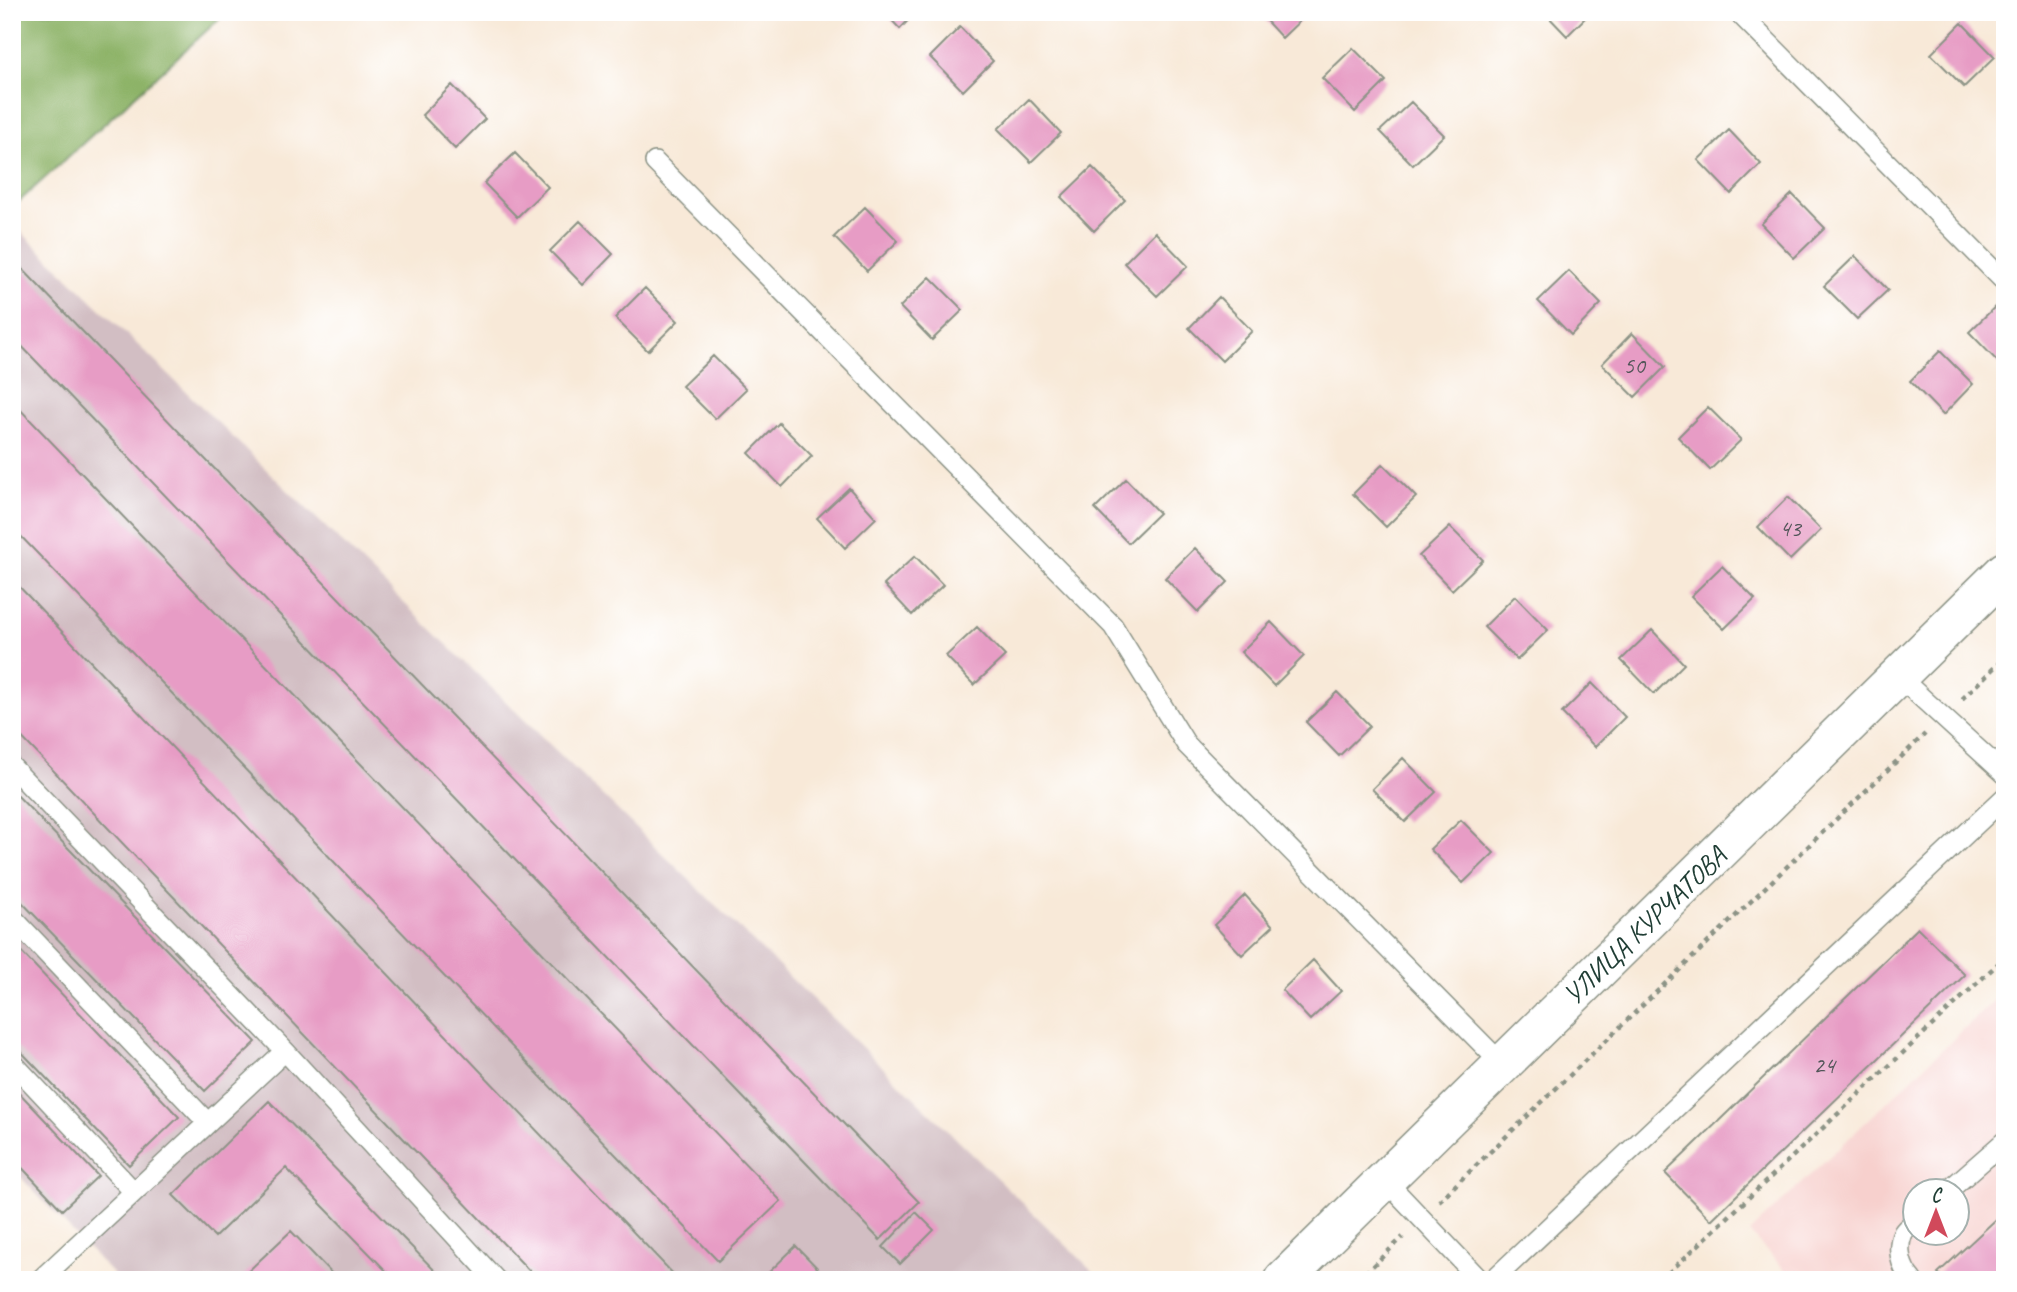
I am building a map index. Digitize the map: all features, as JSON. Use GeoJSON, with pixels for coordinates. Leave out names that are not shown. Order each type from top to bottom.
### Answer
{"type":"FeatureCollection","features":[{"type":"Feature","properties":{"kind":"street","name":"УЛИЦА КУРЧАТОВА"},"geometry":{"type":"LineString","coordinates":[[1283,1280],[2005,571]]}},
{"type":"Feature","properties":{"kind":"lane"},"geometry":{"type":"LineString","coordinates":[[1738,12],[2005,282]]}},
{"type":"Feature","properties":{"kind":"lane"},"geometry":{"type":"LineString","coordinates":[[656,162],[1113,626],[1186,744],[1502,1064]]}},
{"type":"Feature","properties":{"kind":"lane"},"geometry":{"type":"LineString","coordinates":[[1898,676],[2005,774]]}},
{"type":"Feature","properties":{"kind":"lane"},"geometry":{"type":"LineString","coordinates":[[12,767],[285,1051],[496,1280]]}},
{"type":"Feature","properties":{"kind":"lane"},"geometry":{"type":"LineString","coordinates":[[1493,1280],[2005,797]]}},
{"type":"Feature","properties":{"kind":"lane"},"geometry":{"type":"LineString","coordinates":[[12,917],[208,1123]]}},
{"type":"Feature","properties":{"kind":"lane"},"geometry":{"type":"LineString","coordinates":[[40,1280],[285,1051]]}},
{"type":"Feature","properties":{"kind":"lane"},"geometry":{"type":"LineString","coordinates":[[12,1062],[134,1192]]}},
{"type":"Feature","properties":{"kind":"lane"},"geometry":{"type":"LineString","coordinates":[[1966,1176],[2005,1141]]}},
{"type":"Feature","properties":{"kind":"lane"},"geometry":{"type":"LineString","coordinates":[[1384,1180],[1480,1280]]}},
{"type":"Feature","properties":{"kind":"lane"},"geometry":{"type":"LineString","coordinates":[[1902,1239],[1899,1252],[1905,1273],[1912,1280]]}},
{"type":"Feature","properties":{"kind":"path"},"geometry":{"type":"LineString","coordinates":[[1358,1280],[2005,657]]}},
{"type":"Feature","properties":{"kind":"path"},"geometry":{"type":"LineString","coordinates":[[1661,1280],[2005,957]]}},
{"type":"Feature","properties":{"kind":"shaded area"},"geometry":{"type":"Polygon","coordinates":[[[12,223],[1102,1280],[118,1280],[12,1168],[12,223]]]}},
{"type":"Feature","properties":{"kind":"shaded area"},"geometry":{"type":"Polygon","coordinates":[[[2005,990],[2005,1280],[1795,1280],[1749,1233],[2005,990]]]}},
{"type":"Feature","properties":{"kind":"green space"},"geometry":{"type":"Polygon","coordinates":[[[12,12],[227,12],[12,208],[12,12]]]}},
{"type":"Feature","properties":{"kind":"building"},"geometry":{"type":"Polygon","coordinates":[[[884,12],[916,12],[900,29],[884,12]]]}},
{"type":"Feature","properties":{"kind":"building"},"geometry":{"type":"Polygon","coordinates":[[[1258,12],[1309,12],[1282,38],[1258,12]]]}},
{"type":"Feature","properties":{"kind":"building"},"geometry":{"type":"Polygon","coordinates":[[[1544,12],[1591,12],[1567,36],[1544,12]]]}},
{"type":"Feature","properties":{"kind":"building"},"geometry":{"type":"Polygon","coordinates":[[[1962,23],[1995,57],[1964,87],[1931,54],[1962,23]]]}},
{"type":"Feature","properties":{"kind":"building"},"geometry":{"type":"Polygon","coordinates":[[[960,27],[993,61],[963,91],[930,57],[960,27]]]}},
{"type":"Feature","properties":{"kind":"building"},"geometry":{"type":"Polygon","coordinates":[[[1353,48],[1386,81],[1355,112],[1322,78],[1353,48]]]}},
{"type":"Feature","properties":{"kind":"building"},"geometry":{"type":"Polygon","coordinates":[[[452,85],[485,119],[455,149],[422,115],[452,85]]]}},
{"type":"Feature","properties":{"kind":"building"},"geometry":{"type":"Polygon","coordinates":[[[1029,99],[1061,133],[1031,162],[998,129],[1029,99]]]}},
{"type":"Feature","properties":{"kind":"building"},"geometry":{"type":"Polygon","coordinates":[[[1411,102],[1444,135],[1413,165],[1380,131],[1411,102]]]}},
{"type":"Feature","properties":{"kind":"building"},"geometry":{"type":"Polygon","coordinates":[[[1729,130],[1761,164],[1731,194],[1698,160],[1729,130]]]}},
{"type":"Feature","properties":{"kind":"building"},"geometry":{"type":"Polygon","coordinates":[[[515,153],[548,187],[517,217],[484,183],[515,153]]]}},
{"type":"Feature","properties":{"kind":"building"},"geometry":{"type":"Polygon","coordinates":[[[1092,167],[1125,200],[1094,231],[1061,197],[1092,167]]]}},
{"type":"Feature","properties":{"kind":"building"},"geometry":{"type":"Polygon","coordinates":[[[1792,194],[1825,228],[1794,258],[1761,224],[1792,194]]]}},
{"type":"Feature","properties":{"kind":"building"},"geometry":{"type":"Polygon","coordinates":[[[865,207],[898,241],[867,271],[834,237],[865,207]]]}},
{"type":"Feature","properties":{"kind":"building"},"geometry":{"type":"Polygon","coordinates":[[[580,221],[613,254],[583,285],[550,251],[580,221]]]}},
{"type":"Feature","properties":{"kind":"building"},"geometry":{"type":"Polygon","coordinates":[[[1155,232],[1188,266],[1157,296],[1124,263],[1155,232]]]}},
{"type":"Feature","properties":{"kind":"building"},"geometry":{"type":"Polygon","coordinates":[[[1855,256],[1888,290],[1857,319],[1824,286],[1855,256]]]}},
{"type":"Feature","properties":{"kind":"building"},"geometry":{"type":"Polygon","coordinates":[[[12,258],[919,1202],[880,1240],[12,336],[12,258]]]}},
{"type":"Feature","properties":{"kind":"building"},"geometry":{"type":"Polygon","coordinates":[[[1569,271],[1601,304],[1571,335],[1538,301],[1569,271]]]}},
{"type":"Feature","properties":{"kind":"building"},"geometry":{"type":"Polygon","coordinates":[[[930,277],[963,310],[932,340],[900,307],[930,277]]]}},
{"type":"Feature","properties":{"kind":"building"},"geometry":{"type":"Polygon","coordinates":[[[645,288],[678,321],[648,351],[615,318],[645,288]]]}},
{"type":"Feature","properties":{"kind":"building"},"geometry":{"type":"Polygon","coordinates":[[[1219,297],[1252,331],[1222,361],[1189,328],[1219,297]]]}},
{"type":"Feature","properties":{"kind":"building"},"geometry":{"type":"Polygon","coordinates":[[[2000,302],[2005,307],[2005,364],[2002,366],[1969,332],[2000,302]]]}},
{"type":"Feature","properties":{"kind":"building"},"geometry":{"type":"Polygon","coordinates":[[[1632,333],[1665,367],[1635,397],[1602,364],[1632,333]]]}},
{"type":"Feature","properties":{"kind":"building"},"geometry":{"type":"Polygon","coordinates":[[[1940,351],[1973,384],[1943,415],[1910,381],[1940,351]]]}},
{"type":"Feature","properties":{"kind":"building"},"geometry":{"type":"Polygon","coordinates":[[[713,356],[746,389],[715,419],[682,386],[713,356]]]}},
{"type":"Feature","properties":{"kind":"building"},"geometry":{"type":"Polygon","coordinates":[[[12,401],[781,1201],[718,1261],[12,527],[12,401]]]}},
{"type":"Feature","properties":{"kind":"building"},"geometry":{"type":"Polygon","coordinates":[[[1708,407],[1741,440],[1710,470],[1678,437],[1708,407]]]}},
{"type":"Feature","properties":{"kind":"building"},"geometry":{"type":"Polygon","coordinates":[[[779,423],[812,456],[782,487],[749,453],[779,423]]]}},
{"type":"Feature","properties":{"kind":"building"},"geometry":{"type":"Polygon","coordinates":[[[1383,464],[1416,497],[1386,527],[1353,494],[1383,464]]]}},
{"type":"Feature","properties":{"kind":"building"},"geometry":{"type":"Polygon","coordinates":[[[1126,479],[1159,513],[1128,543],[1095,509],[1126,479]]]}},
{"type":"Feature","properties":{"kind":"building"},"geometry":{"type":"Polygon","coordinates":[[[849,488],[876,518],[845,548],[817,518],[849,488]]]}},
{"type":"Feature","properties":{"kind":"building"},"geometry":{"type":"Polygon","coordinates":[[[1788,497],[1821,530],[1790,560],[1758,527],[1788,497]]]}},
{"type":"Feature","properties":{"kind":"building"},"geometry":{"type":"Polygon","coordinates":[[[1450,527],[1483,560],[1452,590],[1419,556],[1450,527]]]}},
{"type":"Feature","properties":{"kind":"building"},"geometry":{"type":"Polygon","coordinates":[[[1195,548],[1228,582],[1198,612],[1165,578],[1195,548]]]}},
{"type":"Feature","properties":{"kind":"building"},"geometry":{"type":"Polygon","coordinates":[[[915,556],[943,585],[912,615],[884,585],[915,556]]]}},
{"type":"Feature","properties":{"kind":"building"},"geometry":{"type":"Polygon","coordinates":[[[1722,566],[1755,599],[1724,629],[1691,596],[1722,566]]]}},
{"type":"Feature","properties":{"kind":"building"},"geometry":{"type":"Polygon","coordinates":[[[12,579],[679,1280],[538,1280],[12,727],[12,579]]]}},
{"type":"Feature","properties":{"kind":"building"},"geometry":{"type":"Polygon","coordinates":[[[1515,596],[1548,630],[1517,660],[1484,627],[1515,596]]]}},
{"type":"Feature","properties":{"kind":"building"},"geometry":{"type":"Polygon","coordinates":[[[1271,622],[1304,656],[1274,686],[1241,652],[1271,622]]]}},
{"type":"Feature","properties":{"kind":"building"},"geometry":{"type":"Polygon","coordinates":[[[977,627],[1005,656],[974,685],[946,656],[977,627]]]}},
{"type":"Feature","properties":{"kind":"building"},"geometry":{"type":"Polygon","coordinates":[[[1652,630],[1684,664],[1654,694],[1621,660],[1652,630]]]}},
{"type":"Feature","properties":{"kind":"building"},"geometry":{"type":"Polygon","coordinates":[[[1592,683],[1625,717],[1595,747],[1562,713],[1592,683]]]}},
{"type":"Feature","properties":{"kind":"building"},"geometry":{"type":"Polygon","coordinates":[[[1337,692],[1370,726],[1339,756],[1306,722],[1337,692]]]}},
{"type":"Feature","properties":{"kind":"building"},"geometry":{"type":"Polygon","coordinates":[[[1403,758],[1436,792],[1405,822],[1372,789],[1403,758]]]}},
{"type":"Feature","properties":{"kind":"building"},"geometry":{"type":"Polygon","coordinates":[[[12,790],[256,1042],[205,1091],[12,892],[12,790]]]}},
{"type":"Feature","properties":{"kind":"building"},"geometry":{"type":"Polygon","coordinates":[[[1461,820],[1494,853],[1463,883],[1430,849],[1461,820]]]}},
{"type":"Feature","properties":{"kind":"building"},"geometry":{"type":"Polygon","coordinates":[[[1245,895],[1273,926],[1242,955],[1214,925],[1245,895]]]}},
{"type":"Feature","properties":{"kind":"building"},"geometry":{"type":"Polygon","coordinates":[[[1918,928],[1965,975],[1711,1220],[1665,1173],[1918,928]]]}},
{"type":"Feature","properties":{"kind":"building"},"geometry":{"type":"Polygon","coordinates":[[[12,942],[179,1117],[129,1165],[12,1042],[12,942]]]}},
{"type":"Feature","properties":{"kind":"building"},"geometry":{"type":"Polygon","coordinates":[[[1313,960],[1341,991],[1310,1020],[1282,990],[1313,960]]]}},
{"type":"Feature","properties":{"kind":"building"},"geometry":{"type":"Polygon","coordinates":[[[12,1085],[98,1176],[62,1210],[12,1157],[12,1085]]]}},
{"type":"Feature","properties":{"kind":"building"},"geometry":{"type":"Polygon","coordinates":[[[269,1101],[444,1280],[395,1280],[286,1168],[215,1237],[173,1195],[269,1101]]]}},
{"type":"Feature","properties":{"kind":"building"},"geometry":{"type":"Polygon","coordinates":[[[2005,1211],[2005,1280],[1944,1280],[1938,1273],[1967,1246],[1972,1246],[1972,1242],[2005,1211]]]}},
{"type":"Feature","properties":{"kind":"building"},"geometry":{"type":"Polygon","coordinates":[[[916,1212],[934,1230],[900,1264],[883,1247],[916,1212]]]}},
{"type":"Feature","properties":{"kind":"building"},"geometry":{"type":"Polygon","coordinates":[[[291,1231],[338,1280],[247,1280],[243,1276],[291,1231]]]}},
{"type":"Feature","properties":{"kind":"building"},"geometry":{"type":"Polygon","coordinates":[[[796,1246],[829,1280],[761,1280],[796,1246]]]}}]}
